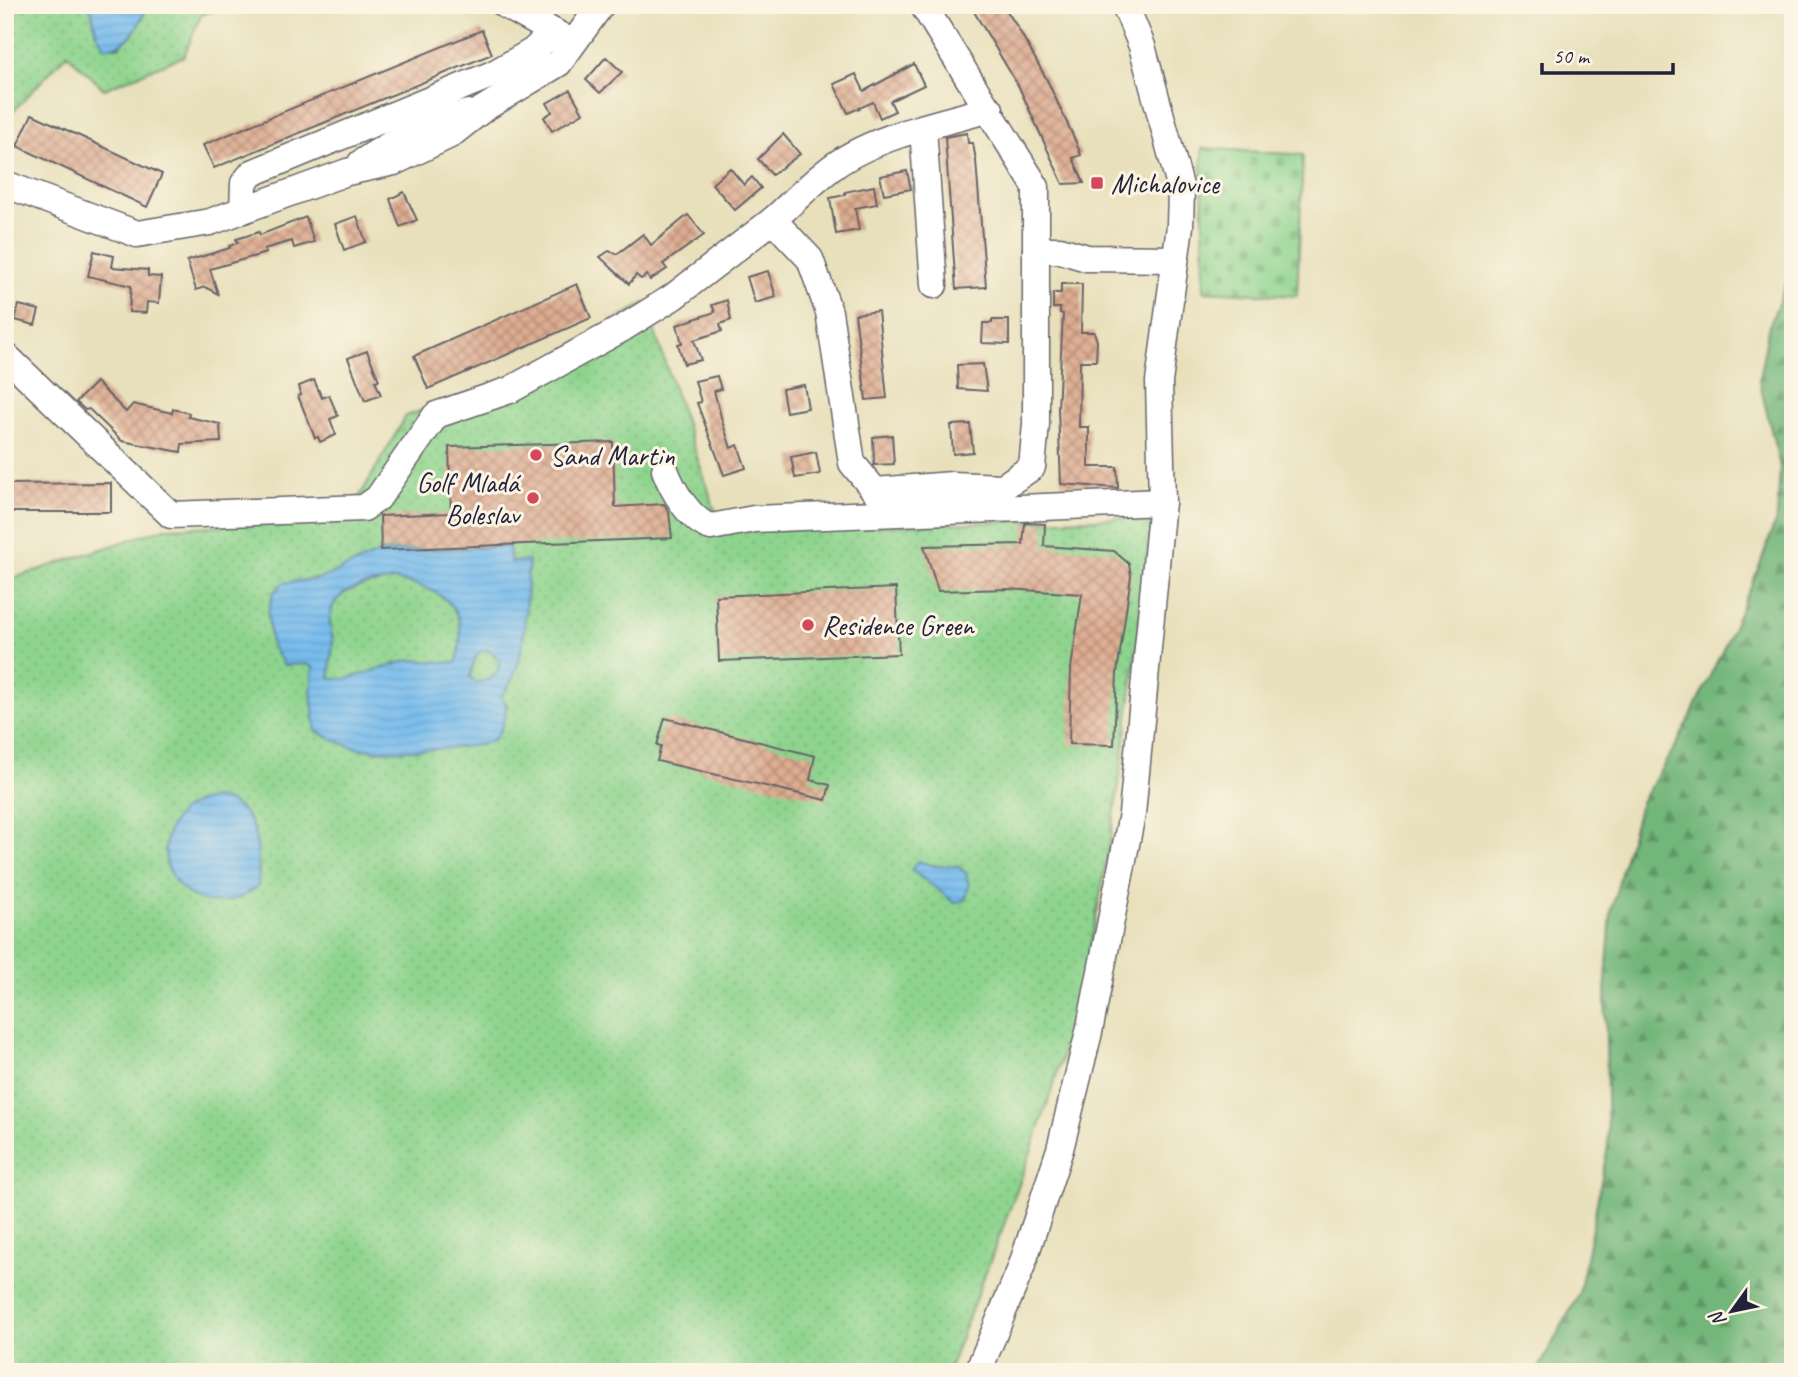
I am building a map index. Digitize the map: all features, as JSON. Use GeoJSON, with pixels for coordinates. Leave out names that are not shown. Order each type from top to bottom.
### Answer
{"type":"FeatureCollection","features":[{"type":"Feature","properties":{"kind":"street"},"geometry":{"type":"LineString","coordinates":[[505,5],[564,38]]}},
{"type":"Feature","properties":{"kind":"street"},"geometry":{"type":"LineString","coordinates":[[243,210],[244,183],[252,173],[493,74],[533,51],[564,38],[601,5]]}},
{"type":"Feature","properties":{"kind":"street"},"geometry":{"type":"LineString","coordinates":[[773,220],[810,259],[830,312],[852,463],[874,491],[952,485],[1003,486],[1032,467],[1036,424],[1037,187],[923,5]]}},
{"type":"Feature","properties":{"kind":"street"},"geometry":{"type":"LineString","coordinates":[[978,1372],[1021,1268],[1060,1149],[1088,1032],[1132,814],[1163,502],[1160,382],[1181,190],[1142,46],[1125,5]]}},
{"type":"Feature","properties":{"kind":"street"},"geometry":{"type":"LineString","coordinates":[[5,184],[137,234],[210,222],[347,172],[394,162],[422,151],[450,135],[483,109],[559,63],[564,38]]}},
{"type":"Feature","properties":{"kind":"street"},"geometry":{"type":"LineString","coordinates":[[5,355],[171,515],[364,508],[378,498],[436,415],[510,390],[673,297],[773,220],[842,161],[923,128],[990,109]]}},
{"type":"Feature","properties":{"kind":"street"},"geometry":{"type":"LineString","coordinates":[[923,128],[934,285]]}},
{"type":"Feature","properties":{"kind":"street"},"geometry":{"type":"LineString","coordinates":[[1035,250],[1060,250],[1087,258],[1174,259]]}},
{"type":"Feature","properties":{"kind":"street"},"geometry":{"type":"LineString","coordinates":[[665,470],[670,483],[695,517],[711,527],[754,519],[1163,502]]}},
{"type":"Feature","properties":{"kind":"green space"},"geometry":{"type":"Polygon","coordinates":[[[5,5],[90,5],[97,35],[105,47],[119,47],[142,19],[147,5],[227,5],[201,15],[184,56],[104,89],[67,54],[5,120],[5,5]]]}},
{"type":"Feature","properties":{"kind":"green space"},"geometry":{"type":"Polygon","coordinates":[[[1202,148],[1303,155],[1297,296],[1204,291],[1202,148]]]}},
{"type":"Feature","properties":{"kind":"green space"},"geometry":{"type":"Polygon","coordinates":[[[1793,266],[1793,1372],[1537,1372],[1579,1294],[1608,1146],[1605,993],[1611,912],[1623,865],[1641,802],[1678,742],[1728,639],[1758,570],[1777,517],[1780,467],[1759,380],[1768,329],[1793,266]]]}},
{"type":"Feature","properties":{"kind":"green space","name":"Golf Mladá Boleslav"},"geometry":{"type":"Polygon","coordinates":[[[645,303],[722,531],[1152,517],[1115,808],[1082,982],[1055,1081],[948,1372],[5,1372],[5,581],[165,528],[346,520],[406,416],[533,369],[645,303]]]}},
{"type":"Feature","properties":{"kind":"water"},"geometry":{"type":"Polygon","coordinates":[[[90,5],[147,5],[137,28],[127,40],[105,47],[97,35],[90,5]]]}},
{"type":"Feature","properties":{"kind":"water"},"geometry":{"type":"Polygon","coordinates":[[[509,546],[511,562],[529,561],[521,649],[511,682],[501,696],[507,706],[501,729],[493,740],[451,748],[372,750],[349,746],[316,731],[311,693],[313,667],[307,664],[284,665],[271,645],[268,614],[273,593],[283,583],[322,578],[382,552],[509,546]],[[394,580],[353,589],[337,600],[330,619],[333,641],[331,679],[346,679],[410,660],[456,663],[460,628],[457,615],[450,604],[427,589],[394,580]],[[488,650],[481,651],[475,658],[470,677],[477,683],[490,679],[498,671],[499,659],[488,650]]]}},
{"type":"Feature","properties":{"kind":"water"},"geometry":{"type":"Polygon","coordinates":[[[214,798],[229,802],[248,818],[257,843],[259,872],[258,886],[236,899],[214,902],[195,898],[180,887],[170,871],[165,852],[168,833],[180,813],[192,805],[214,798]]]}},
{"type":"Feature","properties":{"kind":"water"},"geometry":{"type":"Polygon","coordinates":[[[918,861],[935,866],[958,866],[966,873],[969,885],[965,900],[954,903],[911,870],[918,861]]]}},
{"type":"Feature","properties":{"kind":"building"},"geometry":{"type":"Polygon","coordinates":[[[981,5],[1003,5],[1018,28],[1047,80],[1075,140],[1081,155],[1073,158],[1084,183],[1063,184],[1019,87],[973,10],[981,5]]]}},
{"type":"Feature","properties":{"kind":"building"},"geometry":{"type":"Polygon","coordinates":[[[482,30],[492,54],[214,168],[203,145],[482,30]]]}},
{"type":"Feature","properties":{"kind":"building"},"geometry":{"type":"Polygon","coordinates":[[[606,57],[622,72],[600,93],[586,80],[606,57]]]}},
{"type":"Feature","properties":{"kind":"building"},"geometry":{"type":"Polygon","coordinates":[[[914,64],[924,85],[890,101],[895,111],[880,118],[873,102],[848,113],[834,84],[856,74],[864,91],[914,64]]]}},
{"type":"Feature","properties":{"kind":"building"},"geometry":{"type":"Polygon","coordinates":[[[570,90],[583,113],[552,131],[544,117],[552,112],[547,103],[570,90]]]}},
{"type":"Feature","properties":{"kind":"building"},"geometry":{"type":"Polygon","coordinates":[[[32,114],[162,174],[147,207],[17,146],[32,114]]]}},
{"type":"Feature","properties":{"kind":"building"},"geometry":{"type":"Polygon","coordinates":[[[967,133],[968,143],[973,143],[976,161],[986,287],[956,289],[945,137],[967,133]]]}},
{"type":"Feature","properties":{"kind":"building"},"geometry":{"type":"Polygon","coordinates":[[[783,134],[800,154],[772,175],[758,159],[783,134]]]}},
{"type":"Feature","properties":{"kind":"building"},"geometry":{"type":"Polygon","coordinates":[[[730,168],[744,185],[752,177],[761,188],[735,210],[712,184],[730,168]]]}},
{"type":"Feature","properties":{"kind":"building"},"geometry":{"type":"Polygon","coordinates":[[[907,171],[911,189],[884,194],[880,176],[907,171]]]}},
{"type":"Feature","properties":{"kind":"building"},"geometry":{"type":"Polygon","coordinates":[[[874,186],[877,204],[855,208],[859,230],[836,234],[830,198],[874,186]]]}},
{"type":"Feature","properties":{"kind":"building"},"geometry":{"type":"Polygon","coordinates":[[[404,192],[417,220],[400,227],[390,199],[404,192]]]}},
{"type":"Feature","properties":{"kind":"building"},"geometry":{"type":"Polygon","coordinates":[[[688,215],[704,235],[663,264],[667,269],[650,280],[647,275],[641,279],[636,275],[629,284],[600,257],[609,251],[617,254],[643,234],[651,245],[688,215]]]}},
{"type":"Feature","properties":{"kind":"building"},"geometry":{"type":"Polygon","coordinates":[[[357,216],[366,242],[344,250],[335,224],[357,216]]]}},
{"type":"Feature","properties":{"kind":"building"},"geometry":{"type":"Polygon","coordinates":[[[306,217],[314,242],[294,248],[292,241],[264,249],[266,253],[210,269],[218,294],[205,287],[196,290],[187,261],[230,248],[229,246],[238,243],[236,239],[259,232],[260,235],[306,217]]]}},
{"type":"Feature","properties":{"kind":"building"},"geometry":{"type":"Polygon","coordinates":[[[94,251],[114,256],[112,267],[148,270],[148,276],[161,277],[159,303],[147,302],[146,313],[129,312],[131,286],[88,276],[94,251]]]}},
{"type":"Feature","properties":{"kind":"building"},"geometry":{"type":"Polygon","coordinates":[[[768,271],[776,297],[755,303],[747,277],[768,271]]]}},
{"type":"Feature","properties":{"kind":"building"},"geometry":{"type":"Polygon","coordinates":[[[577,284],[591,318],[428,389],[414,356],[577,284]]]}},
{"type":"Feature","properties":{"kind":"building"},"geometry":{"type":"Polygon","coordinates":[[[1061,284],[1082,284],[1081,332],[1094,332],[1097,341],[1096,361],[1080,361],[1079,427],[1089,427],[1089,467],[1117,467],[1118,488],[1061,484],[1058,409],[1063,314],[1060,313],[1060,308],[1053,308],[1053,293],[1061,293],[1061,284]]]}},
{"type":"Feature","properties":{"kind":"building"},"geometry":{"type":"Polygon","coordinates":[[[727,300],[731,320],[720,324],[722,331],[694,340],[701,360],[684,364],[678,344],[682,343],[677,325],[715,312],[712,305],[727,300]]]}},
{"type":"Feature","properties":{"kind":"building"},"geometry":{"type":"Polygon","coordinates":[[[19,305],[39,310],[35,325],[15,320],[19,305]]]}},
{"type":"Feature","properties":{"kind":"building"},"geometry":{"type":"Polygon","coordinates":[[[878,311],[887,398],[866,400],[855,314],[878,311]]]}},
{"type":"Feature","properties":{"kind":"building"},"geometry":{"type":"Polygon","coordinates":[[[992,320],[1009,320],[1009,344],[982,343],[983,323],[992,323],[992,320]]]}},
{"type":"Feature","properties":{"kind":"building"},"geometry":{"type":"Polygon","coordinates":[[[367,351],[379,380],[375,381],[381,395],[365,401],[348,358],[367,351]]]}},
{"type":"Feature","properties":{"kind":"building"},"geometry":{"type":"Polygon","coordinates":[[[983,364],[987,391],[958,389],[957,365],[983,364]]]}},
{"type":"Feature","properties":{"kind":"building"},"geometry":{"type":"Polygon","coordinates":[[[717,376],[721,389],[714,391],[723,424],[731,448],[738,445],[746,468],[724,475],[697,403],[701,402],[695,381],[717,376]]]}},
{"type":"Feature","properties":{"kind":"building"},"geometry":{"type":"Polygon","coordinates":[[[314,380],[322,398],[329,395],[338,416],[330,419],[336,435],[320,442],[318,437],[315,438],[298,396],[301,395],[299,386],[314,380]]]}},
{"type":"Feature","properties":{"kind":"building"},"geometry":{"type":"Polygon","coordinates":[[[96,382],[126,412],[133,404],[172,413],[173,409],[189,413],[188,417],[220,424],[221,442],[182,444],[181,452],[122,441],[89,409],[85,410],[76,402],[96,382]]]}},
{"type":"Feature","properties":{"kind":"building"},"geometry":{"type":"Polygon","coordinates":[[[804,385],[808,408],[786,412],[782,389],[804,385]]]}},
{"type":"Feature","properties":{"kind":"building"},"geometry":{"type":"Polygon","coordinates":[[[970,424],[973,452],[953,454],[951,425],[970,424]]]}},
{"type":"Feature","properties":{"kind":"building"},"geometry":{"type":"Polygon","coordinates":[[[892,435],[894,464],[874,465],[873,437],[892,435]]]}},
{"type":"Feature","properties":{"kind":"building","name":"Golf Mladá Boleslav"},"geometry":{"type":"Polygon","coordinates":[[[613,442],[615,507],[664,504],[669,512],[672,538],[381,550],[380,516],[451,513],[449,447],[613,442]]]}},
{"type":"Feature","properties":{"kind":"building"},"geometry":{"type":"Polygon","coordinates":[[[816,452],[820,474],[795,478],[791,457],[816,452]]]}},
{"type":"Feature","properties":{"kind":"building"},"geometry":{"type":"Polygon","coordinates":[[[111,483],[111,512],[5,512],[5,484],[111,483]]]}},
{"type":"Feature","properties":{"kind":"building"},"geometry":{"type":"Polygon","coordinates":[[[1025,523],[1045,524],[1044,546],[1114,551],[1129,564],[1131,576],[1117,673],[1114,745],[1069,744],[1071,668],[1082,594],[1008,589],[938,591],[924,546],[1023,544],[1025,523]]]}},
{"type":"Feature","properties":{"kind":"building","name":"Residence Green"},"geometry":{"type":"Polygon","coordinates":[[[896,588],[899,654],[719,661],[716,596],[896,588]]]}},
{"type":"Feature","properties":{"kind":"building"},"geometry":{"type":"Polygon","coordinates":[[[665,718],[815,756],[810,780],[830,785],[826,800],[657,761],[661,746],[657,745],[665,718]]]}},
{"type":"Feature","properties":{"kind":"place","name":"Michalovice"},"geometry":{"type":"Point","coordinates":[1097,183]}},
{"type":"Feature","properties":{"kind":"place","name":"Sand Martin"},"geometry":{"type":"Point","coordinates":[536,455]}},
{"type":"Feature","properties":{"kind":"place","name":"Golf Mladá Boleslav"},"geometry":{"type":"Point","coordinates":[533,498]}},
{"type":"Feature","properties":{"kind":"place","name":"Residence Green"},"geometry":{"type":"Point","coordinates":[808,625]}}]}
